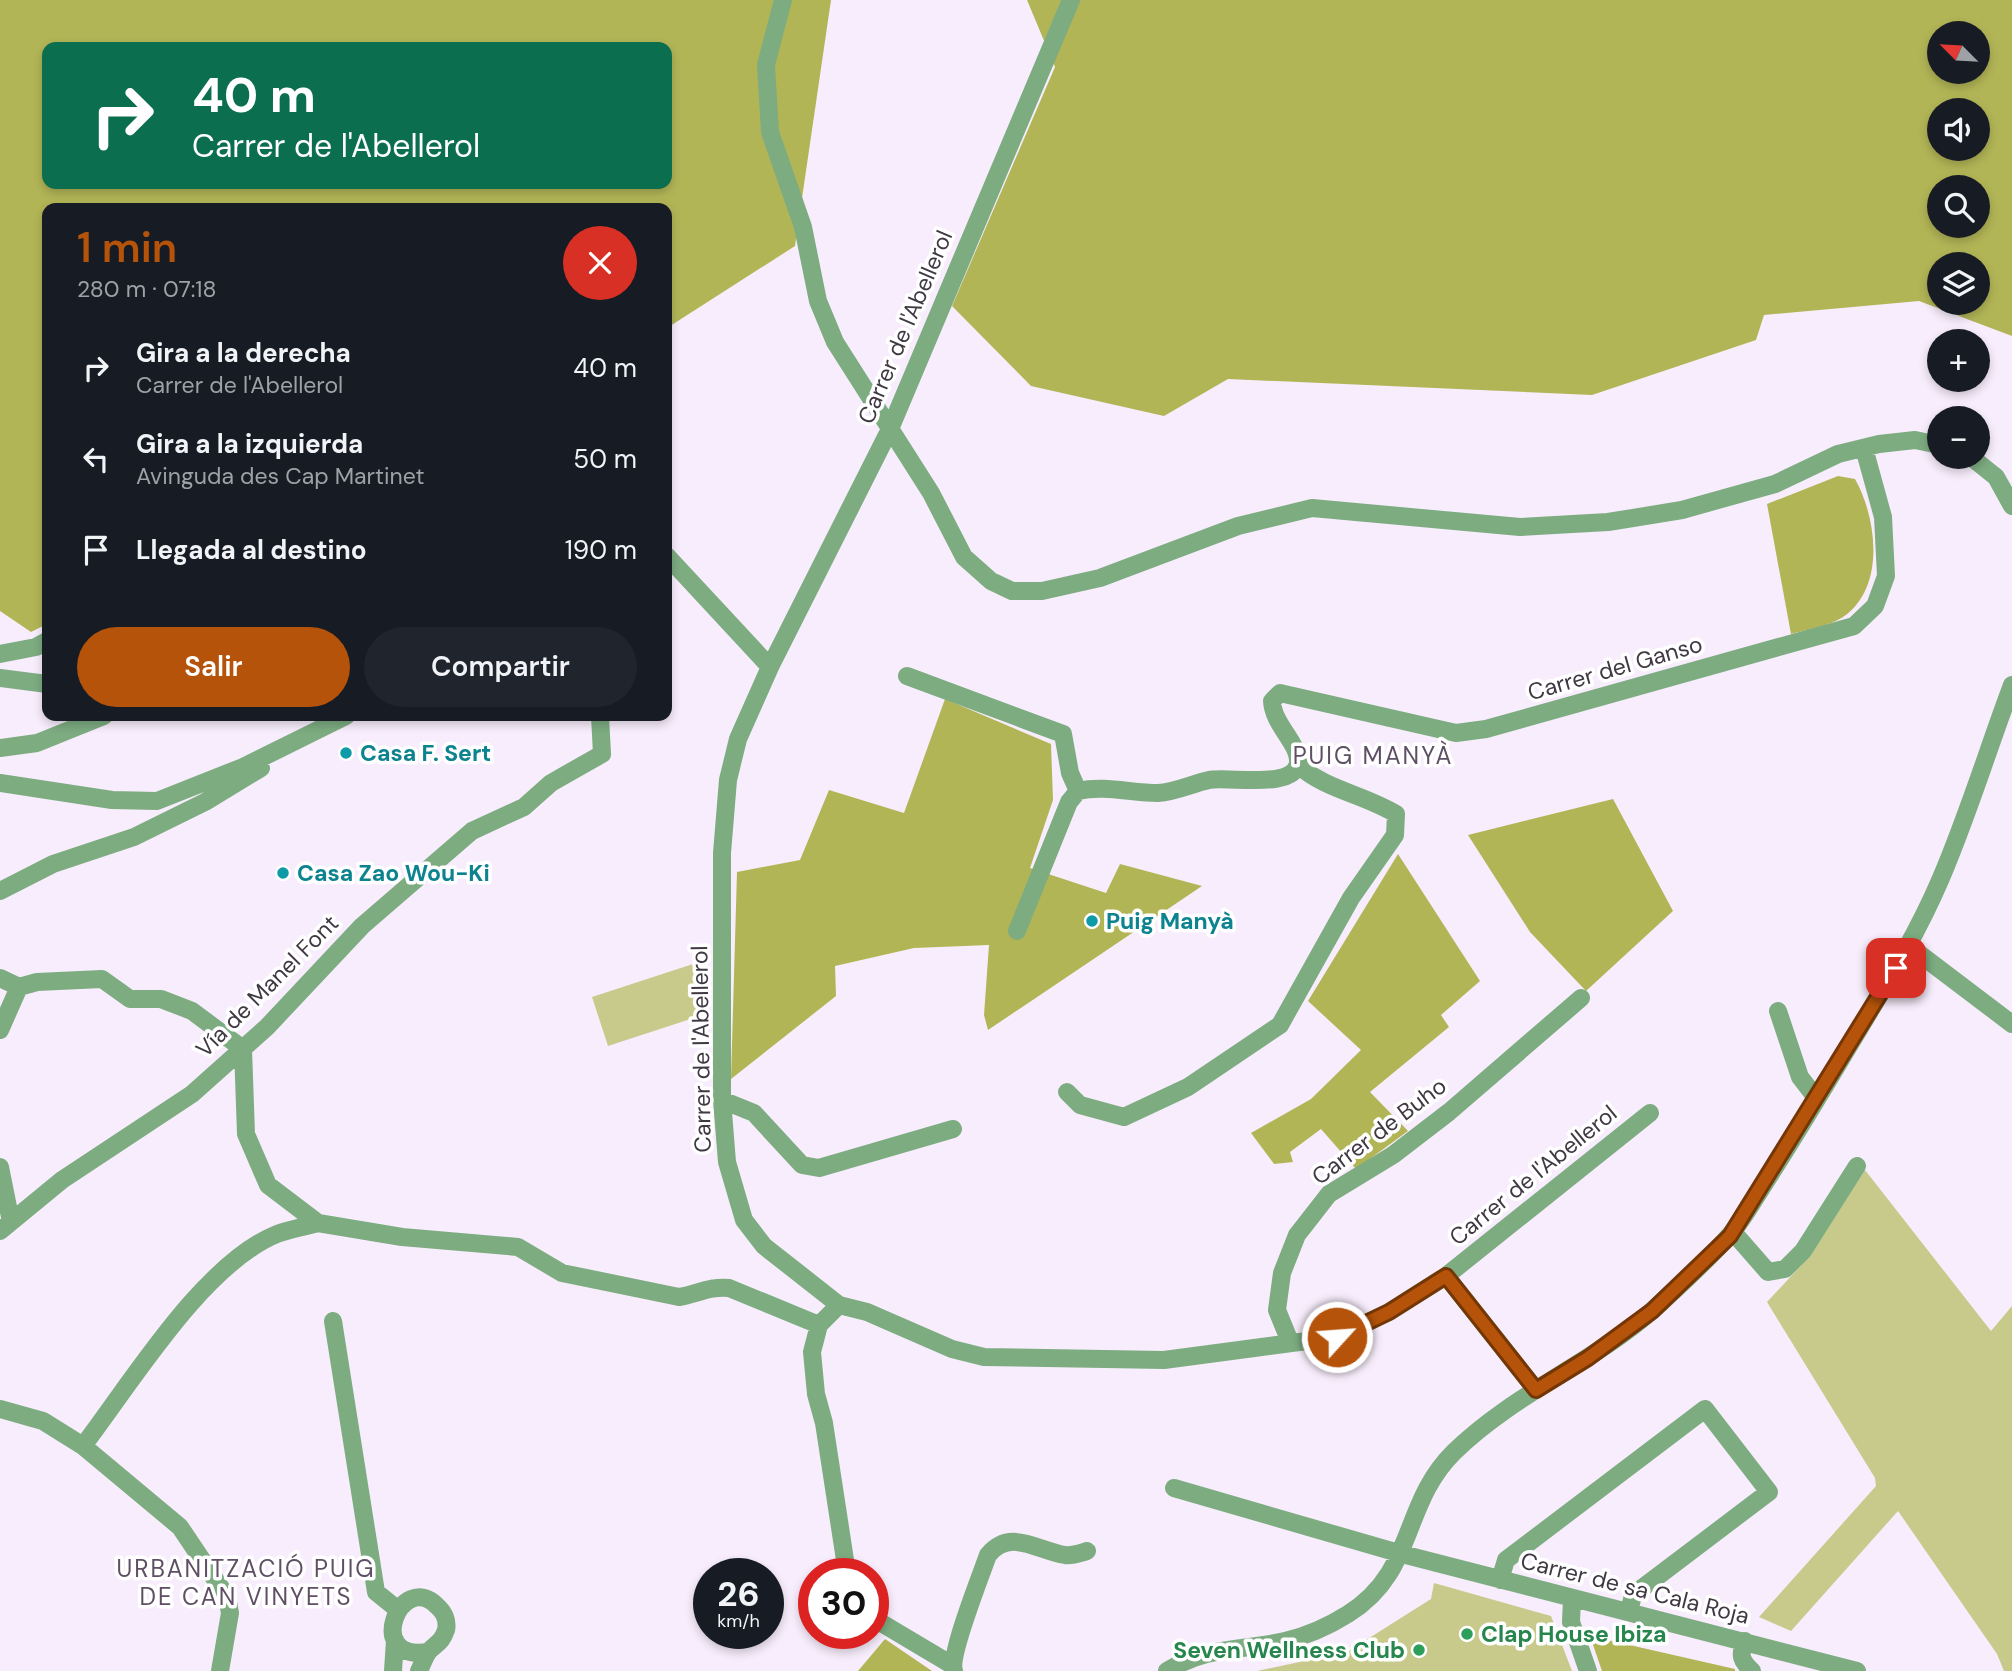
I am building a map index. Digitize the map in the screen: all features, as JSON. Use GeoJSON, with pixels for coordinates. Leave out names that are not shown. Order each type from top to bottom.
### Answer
{"type":"FeatureCollection","features":[{"type":"Feature","properties":{"kind":"street"},"geometry":{"type":"LineString","coordinates":[[783,0],[766,65],[770,132],[803,227],[818,301],[835,342],[931,493],[964,557],[990,581],[1012,591],[1042,591],[1100,578],[1238,526],[1312,508],[1520,527],[1608,522],[1682,510],[1775,484],[1838,454],[1915,440],[1927,442]]}},
{"type":"Feature","properties":{"kind":"street","name":"Carrer de l'Abellerol"},"geometry":{"type":"LineString","coordinates":[[1071,0],[890,429],[770,667],[738,739],[728,780],[722,853],[722,1100],[727,1161],[744,1220],[764,1246],[839,1305],[867,1312],[952,1349],[984,1357],[1164,1360],[1337,1337],[1389,1312],[1446,1276],[1650,1113]]}},
{"type":"Feature","properties":{"kind":"street","name":"Carrer del Ganso"},"geometry":{"type":"LineString","coordinates":[[1298,765],[1297,752],[1272,715],[1272,701],[1280,693],[1422,726],[1466,732],[1486,729],[1854,626],[1875,606],[1886,576],[1883,517],[1864,448]]}},
{"type":"Feature","properties":{"kind":"street"},"geometry":{"type":"LineString","coordinates":[[1986,469],[1996,477],[2012,506]]}},
{"type":"Feature","properties":{"kind":"street"},"geometry":{"type":"LineString","coordinates":[[672,561],[770,667]]}},
{"type":"Feature","properties":{"kind":"street"},"geometry":{"type":"LineString","coordinates":[[0,654],[36,647],[42,643]]}},
{"type":"Feature","properties":{"kind":"street"},"geometry":{"type":"LineString","coordinates":[[907,677],[1063,734],[1070,774],[1078,791]]}},
{"type":"Feature","properties":{"kind":"street"},"geometry":{"type":"LineString","coordinates":[[0,678],[42,683]]}},
{"type":"Feature","properties":{"kind":"street"},"geometry":{"type":"LineString","coordinates":[[1167,1671],[1187,1658],[1213,1650],[1286,1640],[1318,1629],[1349,1614],[1375,1594],[1390,1576],[1402,1554],[1413,1516],[1426,1488],[1451,1455],[1481,1427],[1588,1358],[1652,1311],[1733,1232],[1909,946],[1942,877],[2012,685]]}},
{"type":"Feature","properties":{"kind":"street"},"geometry":{"type":"LineString","coordinates":[[0,748],[37,743],[92,721]]}},
{"type":"Feature","properties":{"kind":"street"},"geometry":{"type":"LineString","coordinates":[[0,783],[112,800],[157,800],[262,758],[336,721]]}},
{"type":"Feature","properties":{"kind":"street","name":"Vía de Manel Font"},"geometry":{"type":"LineString","coordinates":[[6,1227],[62,1180],[192,1094],[267,1027],[362,926],[472,831],[524,807],[551,783],[602,754],[600,721]]}},
{"type":"Feature","properties":{"kind":"street"},"geometry":{"type":"LineString","coordinates":[[0,891],[53,864],[134,837],[181,814],[259,771],[263,765],[262,758]]}},
{"type":"Feature","properties":{"kind":"street"},"geometry":{"type":"LineString","coordinates":[[1017,931],[1069,802],[1078,791],[1092,788],[1172,792],[1211,779],[1280,779],[1292,774],[1298,765],[1315,781],[1375,801],[1396,814],[1395,835],[1344,909],[1280,1025],[1188,1087],[1124,1116],[1080,1105],[1067,1092]]}},
{"type":"Feature","properties":{"kind":"street"},"geometry":{"type":"LineString","coordinates":[[1909,946],[2012,1024]]}},
{"type":"Feature","properties":{"kind":"street"},"geometry":{"type":"LineString","coordinates":[[0,978],[19,987],[37,982],[102,979],[130,999],[161,999],[192,1011],[243,1049],[246,1134],[268,1185],[318,1223]]}},
{"type":"Feature","properties":{"kind":"street"},"geometry":{"type":"LineString","coordinates":[[0,1030],[19,987]]}},
{"type":"Feature","properties":{"kind":"street","name":"Carrer de Buho"},"geometry":{"type":"LineString","coordinates":[[1290,1342],[1277,1310],[1282,1273],[1297,1236],[1329,1194],[1393,1155],[1450,1112],[1581,998]]}},
{"type":"Feature","properties":{"kind":"street"},"geometry":{"type":"LineString","coordinates":[[1778,1011],[1800,1077],[1817,1099]]}},
{"type":"Feature","properties":{"kind":"street"},"geometry":{"type":"LineString","coordinates":[[722,1100],[754,1113],[802,1165],[819,1168],[953,1129]]}},
{"type":"Feature","properties":{"kind":"street"},"geometry":{"type":"LineString","coordinates":[[1733,1232],[1768,1272],[1785,1269],[1803,1251],[1857,1166]]}},
{"type":"Feature","properties":{"kind":"street"},"geometry":{"type":"LineString","coordinates":[[0,1167],[6,1227]]}},
{"type":"Feature","properties":{"kind":"street"},"geometry":{"type":"LineString","coordinates":[[83,1446],[202,1288],[233,1260],[276,1234],[318,1223],[402,1237],[518,1247],[562,1273],[679,1297],[696,1294],[713,1286],[729,1288],[819,1325]]}},
{"type":"Feature","properties":{"kind":"street","name":"Carrer de l'Abellerol"},"geometry":{"type":"LineString","coordinates":[[1446,1276],[1536,1390]]}},
{"type":"Feature","properties":{"kind":"street"},"geometry":{"type":"LineString","coordinates":[[839,1305],[819,1325],[813,1352],[816,1394],[824,1423],[845,1558]]}},
{"type":"Feature","properties":{"kind":"street"},"geometry":{"type":"LineString","coordinates":[[333,1321],[376,1592],[397,1609]]}},
{"type":"Feature","properties":{"kind":"street"},"geometry":{"type":"LineString","coordinates":[[0,1409],[43,1421],[83,1446],[180,1527],[226,1597],[230,1612],[220,1671]]}},
{"type":"Feature","properties":{"kind":"street"},"geometry":{"type":"LineString","coordinates":[[1500,1580],[1506,1560],[1705,1409],[1769,1492],[1633,1595],[1629,1612]]}},
{"type":"Feature","properties":{"kind":"street","name":"Carrer de sa Cala Roja"},"geometry":{"type":"LineString","coordinates":[[1174,1488],[1402,1554],[1857,1671]]}},
{"type":"Feature","properties":{"kind":"street"},"geometry":{"type":"LineString","coordinates":[[889,1628],[953,1668],[988,1555],[996,1545],[1009,1540],[1067,1555],[1087,1551]]}},
{"type":"Feature","properties":{"kind":"street"},"geometry":{"type":"LineString","coordinates":[[393,1671],[395,1640],[391,1625],[397,1609],[408,1600],[422,1598],[434,1602],[444,1613],[447,1627],[441,1643],[428,1652],[417,1654],[406,1650],[395,1640]]}},
{"type":"Feature","properties":{"kind":"street"},"geometry":{"type":"LineString","coordinates":[[1572,1598],[1569,1607],[1571,1622],[1588,1671]]}},
{"type":"Feature","properties":{"kind":"street"},"geometry":{"type":"LineString","coordinates":[[1745,1641],[1740,1652],[1743,1663],[1752,1671]]}},
{"type":"Feature","properties":{"kind":"street"},"geometry":{"type":"LineString","coordinates":[[419,1671],[428,1652]]}},
{"type":"Feature","properties":{"kind":"green space"},"geometry":{"type":"Polygon","coordinates":[[[693,964],[709,1013],[608,1046],[592,997],[693,964]]]}},
{"type":"Feature","properties":{"kind":"green space"},"geometry":{"type":"Polygon","coordinates":[[[1865,1170],[1991,1331],[2012,1306],[2012,1671],[2004,1671],[1997,1654],[1898,1511],[1791,1631],[1759,1617],[1876,1486],[1875,1478],[1767,1302],[1809,1257],[1865,1170]]]}},
{"type":"Feature","properties":{"kind":"green space","name":"Clap House Ibiza"},"geometry":{"type":"Polygon","coordinates":[[[1434,1583],[1551,1616],[1572,1671],[1257,1671],[1347,1652],[1431,1599],[1434,1583]]]}},
{"type":"Feature","properties":{"kind":"shaded area"},"geometry":{"type":"Polygon","coordinates":[[[0,0],[831,0],[795,246],[672,325],[672,203],[42,203],[42,626],[31,632],[0,611],[0,0]]]}},
{"type":"Feature","properties":{"kind":"shaded area"},"geometry":{"type":"Polygon","coordinates":[[[1027,0],[2012,0],[2012,336],[1956,315],[1990,315],[1990,252],[1927,252],[1927,304],[1919,301],[1764,315],[1756,340],[1592,395],[1228,379],[1164,416],[1031,386],[952,306],[1055,67],[1027,0]]]}},
{"type":"Feature","properties":{"kind":"shaded area"},"geometry":{"type":"Polygon","coordinates":[[[1838,476],[1855,479],[1868,513],[1873,552],[1866,589],[1857,604],[1843,617],[1791,634],[1767,504],[1838,476]]]}},
{"type":"Feature","properties":{"kind":"shaded area"},"geometry":{"type":"Polygon","coordinates":[[[945,699],[1051,744],[1053,800],[1030,868],[1106,893],[1120,864],[1202,886],[988,1030],[984,1015],[989,945],[914,948],[835,966],[836,996],[731,1079],[737,872],[800,860],[829,790],[904,813],[945,699]]]}},
{"type":"Feature","properties":{"kind":"shaded area"},"geometry":{"type":"Polygon","coordinates":[[[1613,799],[1673,911],[1586,991],[1530,932],[1468,835],[1613,799]]]}},
{"type":"Feature","properties":{"kind":"shaded area"},"geometry":{"type":"Polygon","coordinates":[[[1398,854],[1480,981],[1441,1015],[1449,1027],[1370,1092],[1408,1131],[1356,1169],[1321,1129],[1290,1152],[1293,1162],[1274,1164],[1251,1133],[1311,1099],[1361,1050],[1308,1001],[1398,854]]]}},
{"type":"Feature","properties":{"kind":"shaded area"},"geometry":{"type":"Polygon","coordinates":[[[1590,1636],[1735,1669],[1735,1671],[1602,1671],[1590,1636]]]}},
{"type":"Feature","properties":{"kind":"shaded area"},"geometry":{"type":"Polygon","coordinates":[[[889,1642],[932,1671],[858,1671],[877,1649],[889,1649],[889,1642]]]}},
{"type":"Feature","properties":{"kind":"place","name":"Casa F. Sert"},"geometry":{"type":"Point","coordinates":[346,753]}},
{"type":"Feature","properties":{"kind":"place","name":"Casa Zao Wou-Ki"},"geometry":{"type":"Point","coordinates":[283,873]}},
{"type":"Feature","properties":{"kind":"place","name":"Puig Manyà"},"geometry":{"type":"Point","coordinates":[1092,921]}},
{"type":"Feature","properties":{"kind":"place","name":"Clap House Ibiza"},"geometry":{"type":"Point","coordinates":[1467,1634]}},
{"type":"Feature","properties":{"kind":"place","name":"Seven Wellness Club"},"geometry":{"type":"Point","coordinates":[1419,1650]}},
{"type":"Feature","properties":{"kind":"district","name":"PUIG MANYÀ"},"geometry":{"type":"Point","coordinates":[1373,756]}},
{"type":"Feature","properties":{"kind":"district","name":"URBANITZACIÓ PUIG DE CAN VINYETS"},"geometry":{"type":"Point","coordinates":[246,1583]}},
{"type":"Feature","properties":{"kind":"route"},"geometry":{"type":"LineString","coordinates":[[1337,1337],[1389,1312],[1446,1276],[1536,1390],[1588,1358],[1652,1311],[1730,1236],[1774,1169],[1896,968]]}}]}
